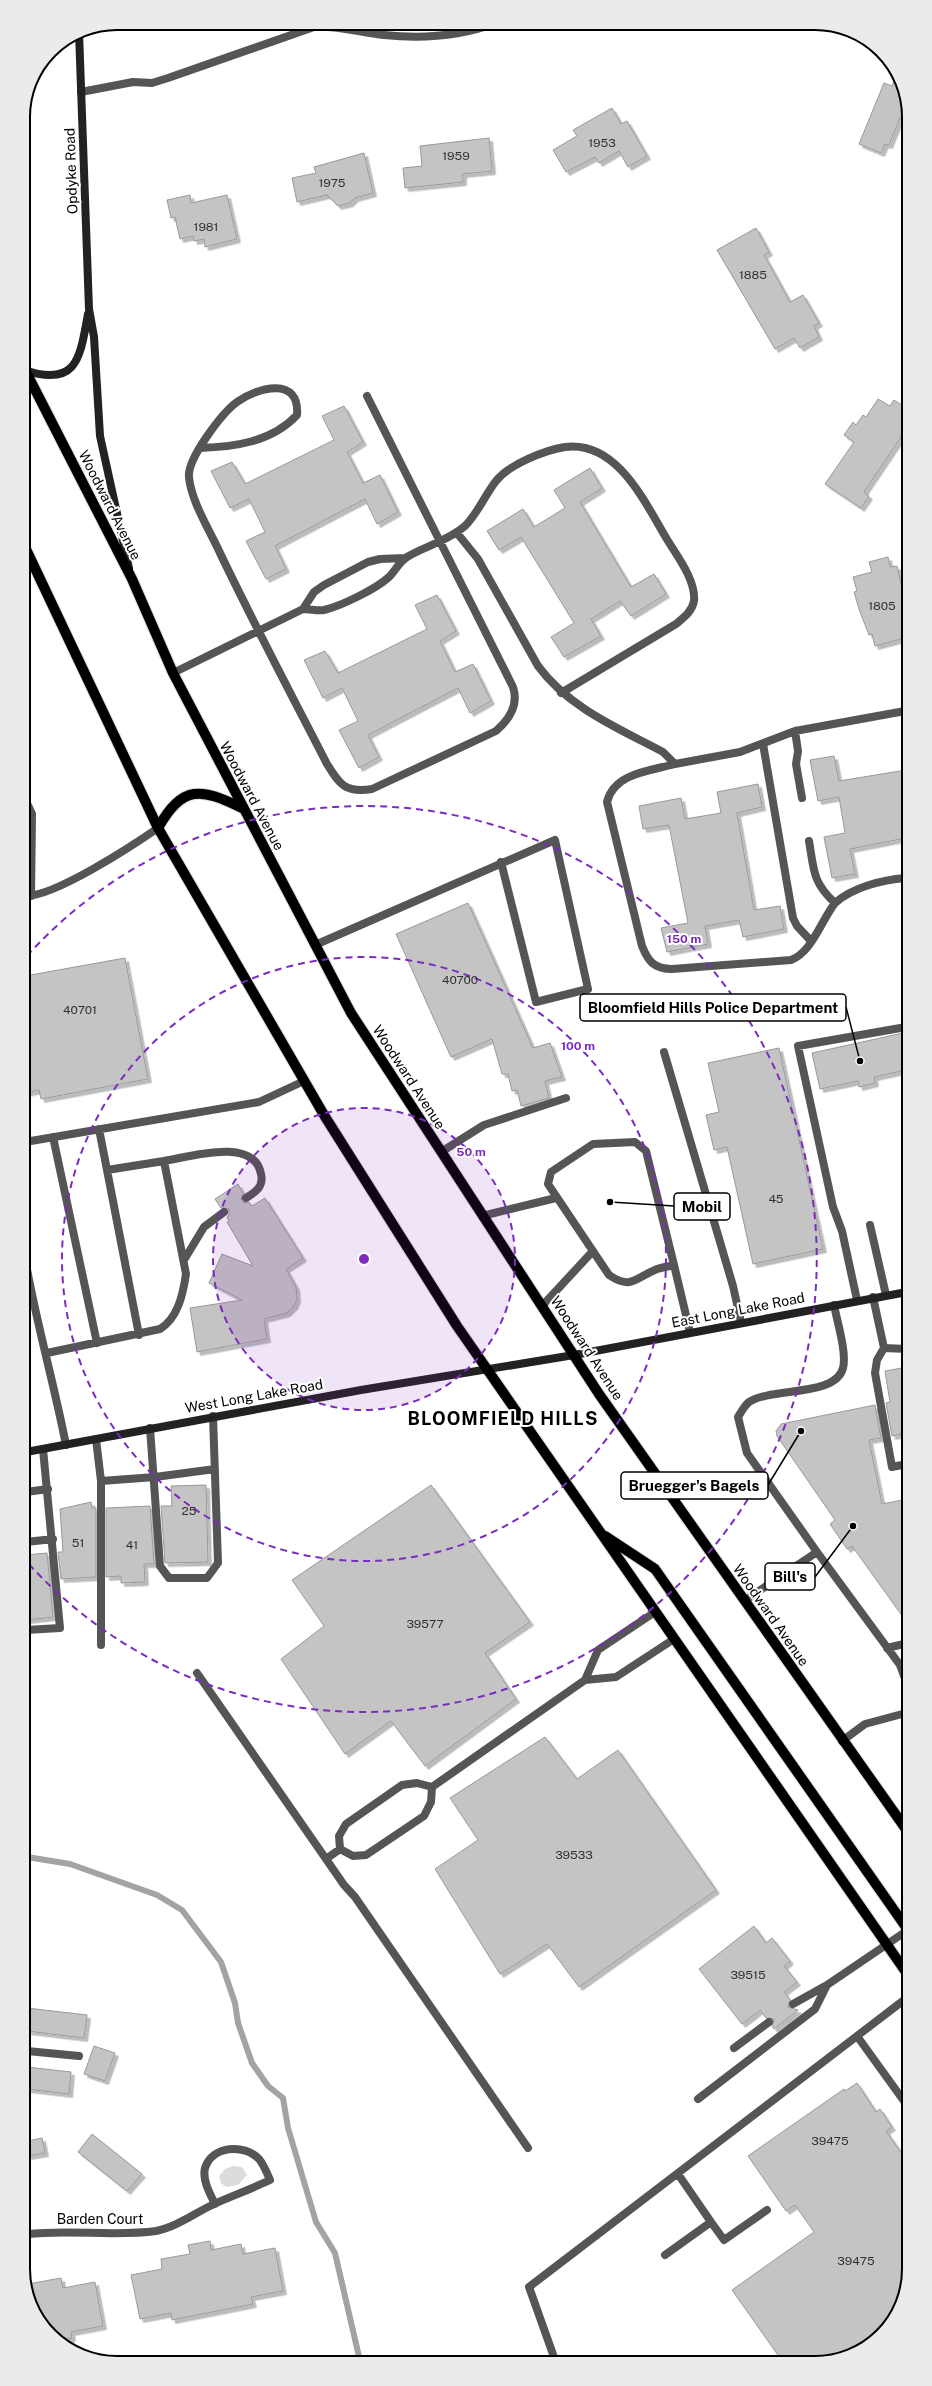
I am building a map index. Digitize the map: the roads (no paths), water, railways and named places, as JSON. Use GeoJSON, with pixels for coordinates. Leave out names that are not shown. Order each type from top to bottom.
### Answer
{"type":"FeatureCollection","features":[{"type":"Feature","properties":{"kind":"main road","name":"Opdyke Road"},"geometry":{"type":"LineString","coordinates":[[79,39],[89,309],[94,337],[100,436],[132,579]]}},
{"type":"Feature","properties":{"kind":"main road","name":"Opdyke Road"},"geometry":{"type":"LineString","coordinates":[[30,371],[43,376],[56,375],[66,371],[76,363],[81,353],[89,309]]}},
{"type":"Feature","properties":{"kind":"main road","name":"Woodward Avenue"},"geometry":{"type":"LineString","coordinates":[[30,381],[132,579],[173,673],[242,808],[351,1013],[440,1152],[574,1355],[744,1601],[902,1824]]}},
{"type":"Feature","properties":{"kind":"main road"},"geometry":{"type":"LineString","coordinates":[[30,558],[158,828],[304,1081],[453,1320],[902,1966]]}},
{"type":"Feature","properties":{"kind":"main road"},"geometry":{"type":"LineString","coordinates":[[158,828],[169,808],[183,797],[199,794],[214,795],[242,808]]}},
{"type":"Feature","properties":{"kind":"main road","name":"East Long Lake Road"},"geometry":{"type":"LineString","coordinates":[[487,1370],[902,1293]]}},
{"type":"Feature","properties":{"kind":"main road","name":"West Long Lake Road"},"geometry":{"type":"LineString","coordinates":[[30,1451],[213,1416],[487,1370]]}},
{"type":"Feature","properties":{"kind":"main road"},"geometry":{"type":"LineString","coordinates":[[600,1532],[655,1569],[902,1921]]}},
{"type":"Feature","properties":{"kind":"street"},"geometry":{"type":"LineString","coordinates":[[81,92],[133,82],[152,82],[168,78],[305,30]]}},
{"type":"Feature","properties":{"kind":"street"},"geometry":{"type":"LineString","coordinates":[[353,30],[384,35],[430,37],[473,30]]}},
{"type":"Feature","properties":{"kind":"street"},"geometry":{"type":"LineString","coordinates":[[200,448],[243,445],[273,432],[291,422],[297,415],[295,398],[288,391],[279,388],[266,389],[250,394],[236,403],[224,415],[200,448],[189,470],[192,491],[259,632],[327,764],[341,785],[350,790],[372,789],[496,731],[505,723],[516,700],[515,693],[367,396]]}},
{"type":"Feature","properties":{"kind":"street"},"geometry":{"type":"LineString","coordinates":[[173,673],[259,632],[303,609],[314,592],[324,585],[368,562],[380,559],[405,558],[457,533],[466,524],[496,480],[506,471],[559,448],[577,447],[602,456],[624,474],[637,489],[690,581],[694,596],[693,606],[684,618],[676,624],[561,693]]}},
{"type":"Feature","properties":{"kind":"street"},"geometry":{"type":"LineString","coordinates":[[457,533],[478,559],[538,666],[561,693],[586,711],[663,752],[675,764]]}},
{"type":"Feature","properties":{"kind":"street"},"geometry":{"type":"LineString","coordinates":[[303,609],[323,610],[379,585],[389,577],[405,558]]}},
{"type":"Feature","properties":{"kind":"street"},"geometry":{"type":"LineString","coordinates":[[902,712],[795,731],[740,752],[675,764],[624,779],[613,788],[607,802],[642,946],[649,960],[663,969],[791,960],[800,957],[835,903],[844,895],[855,890],[902,879]]}},
{"type":"Feature","properties":{"kind":"street"},"geometry":{"type":"LineString","coordinates":[[795,731],[798,752],[796,764],[802,798]]}},
{"type":"Feature","properties":{"kind":"street"},"geometry":{"type":"LineString","coordinates":[[763,744],[793,918],[797,926],[811,941]]}},
{"type":"Feature","properties":{"kind":"street"},"geometry":{"type":"LineString","coordinates":[[30,810],[32,814],[30,855]]}},
{"type":"Feature","properties":{"kind":"street"},"geometry":{"type":"LineString","coordinates":[[30,895],[56,888],[128,849],[158,828]]}},
{"type":"Feature","properties":{"kind":"street"},"geometry":{"type":"LineString","coordinates":[[316,945],[501,862],[555,840],[588,989],[536,1002],[501,862]]}},
{"type":"Feature","properties":{"kind":"street"},"geometry":{"type":"LineString","coordinates":[[809,841],[816,880],[822,892],[835,903]]}},
{"type":"Feature","properties":{"kind":"street"},"geometry":{"type":"LineString","coordinates":[[857,1300],[842,1231],[833,1207],[798,1046],[902,1028]]}},
{"type":"Feature","properties":{"kind":"street"},"geometry":{"type":"LineString","coordinates":[[664,1052],[733,1286],[741,1322]]}},
{"type":"Feature","properties":{"kind":"street"},"geometry":{"type":"LineString","coordinates":[[30,1141],[259,1102],[304,1081]]}},
{"type":"Feature","properties":{"kind":"street"},"geometry":{"type":"LineString","coordinates":[[440,1152],[484,1126],[566,1098]]}},
{"type":"Feature","properties":{"kind":"street"},"geometry":{"type":"LineString","coordinates":[[99,1130],[139,1335]]}},
{"type":"Feature","properties":{"kind":"street"},"geometry":{"type":"LineString","coordinates":[[53,1137],[97,1343]]}},
{"type":"Feature","properties":{"kind":"street"},"geometry":{"type":"LineString","coordinates":[[674,1265],[656,1269],[633,1282],[621,1282],[609,1275],[548,1184],[551,1172],[593,1144],[635,1142],[646,1151],[674,1265],[690,1332]]}},
{"type":"Feature","properties":{"kind":"street"},"geometry":{"type":"LineString","coordinates":[[107,1170],[225,1151],[243,1153],[253,1159],[260,1168],[262,1178],[256,1191],[246,1198]]}},
{"type":"Feature","properties":{"kind":"street"},"geometry":{"type":"LineString","coordinates":[[47,1353],[139,1335],[160,1329],[169,1324],[184,1288],[186,1274],[164,1161]]}},
{"type":"Feature","properties":{"kind":"street"},"geometry":{"type":"LineString","coordinates":[[482,1216],[556,1198]]}},
{"type":"Feature","properties":{"kind":"street"},"geometry":{"type":"LineString","coordinates":[[184,1260],[204,1227],[224,1212]]}},
{"type":"Feature","properties":{"kind":"street"},"geometry":{"type":"LineString","coordinates":[[870,1225],[886,1295]]}},
{"type":"Feature","properties":{"kind":"street"},"geometry":{"type":"LineString","coordinates":[[542,1306],[593,1252]]}},
{"type":"Feature","properties":{"kind":"street"},"geometry":{"type":"LineString","coordinates":[[30,1285],[40,1337],[47,1353],[66,1444]]}},
{"type":"Feature","properties":{"kind":"street"},"geometry":{"type":"LineString","coordinates":[[873,1297],[884,1348],[877,1360],[875,1374],[892,1467],[902,1465]]}},
{"type":"Feature","properties":{"kind":"street"},"geometry":{"type":"LineString","coordinates":[[834,1305],[843,1356],[843,1367],[840,1378],[829,1385],[762,1396],[748,1403],[738,1417],[747,1453],[887,1648],[902,1662]]}},
{"type":"Feature","properties":{"kind":"street"},"geometry":{"type":"LineString","coordinates":[[884,1348],[902,1349]]}},
{"type":"Feature","properties":{"kind":"street"},"geometry":{"type":"LineString","coordinates":[[150,1428],[155,1477],[160,1566],[169,1578],[207,1578],[218,1564],[213,1416]]}},
{"type":"Feature","properties":{"kind":"street"},"geometry":{"type":"LineString","coordinates":[[96,1439],[101,1481],[102,1645]]}},
{"type":"Feature","properties":{"kind":"street"},"geometry":{"type":"LineString","coordinates":[[30,1630],[60,1628],[53,1539],[43,1449]]}},
{"type":"Feature","properties":{"kind":"street"},"geometry":{"type":"LineString","coordinates":[[101,1481],[155,1477],[215,1469]]}},
{"type":"Feature","properties":{"kind":"street"},"geometry":{"type":"LineString","coordinates":[[30,1491],[48,1489]]}},
{"type":"Feature","properties":{"kind":"street"},"geometry":{"type":"LineString","coordinates":[[30,1542],[53,1539]]}},
{"type":"Feature","properties":{"kind":"street"},"geometry":{"type":"LineString","coordinates":[[744,1601],[817,1552]]}},
{"type":"Feature","properties":{"kind":"street"},"geometry":{"type":"LineString","coordinates":[[585,1680],[598,1650],[656,1612]]}},
{"type":"Feature","properties":{"kind":"street"},"geometry":{"type":"LineString","coordinates":[[340,1849],[339,1836],[346,1824],[402,1785],[417,1783],[432,1787],[585,1680],[616,1677],[674,1639]]}},
{"type":"Feature","properties":{"kind":"street"},"geometry":{"type":"LineString","coordinates":[[887,1648],[902,1644]]}},
{"type":"Feature","properties":{"kind":"street"},"geometry":{"type":"LineString","coordinates":[[197,1673],[344,1885],[355,1897],[528,2148]]}},
{"type":"Feature","properties":{"kind":"street"},"geometry":{"type":"LineString","coordinates":[[842,1741],[865,1724],[902,1715]]}},
{"type":"Feature","properties":{"kind":"street"},"geometry":{"type":"LineString","coordinates":[[340,1849],[353,1856],[366,1855],[424,1816],[431,1802],[432,1787]]}},
{"type":"Feature","properties":{"kind":"street"},"geometry":{"type":"LineString","coordinates":[[326,1859],[340,1849]]}},
{"type":"Feature","properties":{"kind":"street"},"geometry":{"type":"LineString","coordinates":[[793,2004],[827,1985],[886,1943],[902,1934]]}},
{"type":"Feature","properties":{"kind":"street"},"geometry":{"type":"LineString","coordinates":[[698,2099],[816,2009],[827,1985]]}},
{"type":"Feature","properties":{"kind":"street"},"geometry":{"type":"LineString","coordinates":[[553,2356],[529,2287],[902,2002]]}},
{"type":"Feature","properties":{"kind":"street"},"geometry":{"type":"LineString","coordinates":[[734,2048],[769,2022]]}},
{"type":"Feature","properties":{"kind":"street"},"geometry":{"type":"LineString","coordinates":[[857,2036],[902,2098]]}},
{"type":"Feature","properties":{"kind":"street"},"geometry":{"type":"LineString","coordinates":[[30,2051],[79,2056]]}},
{"type":"Feature","properties":{"kind":"street","name":"Barden Court"},"geometry":{"type":"LineString","coordinates":[[30,2234],[67,2231],[132,2233],[157,2230],[174,2225],[215,2204],[270,2180],[265,2167],[258,2158],[248,2151],[228,2149],[213,2156],[205,2169],[205,2178],[215,2204]]}},
{"type":"Feature","properties":{"kind":"street"},"geometry":{"type":"LineString","coordinates":[[678,2174],[724,2240],[767,2210]]}},
{"type":"Feature","properties":{"kind":"street"},"geometry":{"type":"LineString","coordinates":[[665,2255],[711,2222]]}},
{"type":"Feature","properties":{"kind":"waterway"},"geometry":{"type":"LineString","coordinates":[[30,1857],[70,1864],[157,1895],[182,1910],[221,1962],[235,2003],[238,2023],[252,2063],[268,2086],[283,2098],[288,2128],[316,2222],[335,2253],[359,2356]]}},
{"type":"Feature","properties":{"kind":"place","name":"Bloomfield Hills Police Department"},"geometry":{"type":"Point","coordinates":[860,1061]}},
{"type":"Feature","properties":{"kind":"place","name":"Mobil"},"geometry":{"type":"Point","coordinates":[610,1202]}},
{"type":"Feature","properties":{"kind":"place","name":"Bruegger's Bagels"},"geometry":{"type":"Point","coordinates":[801,1431]}},
{"type":"Feature","properties":{"kind":"place","name":"Bill's"},"geometry":{"type":"Point","coordinates":[853,1526]}},
{"type":"Feature","properties":{"kind":"district","name":"BLOOMFIELD HILLS"},"geometry":{"type":"Point","coordinates":[503,1418]}}]}
